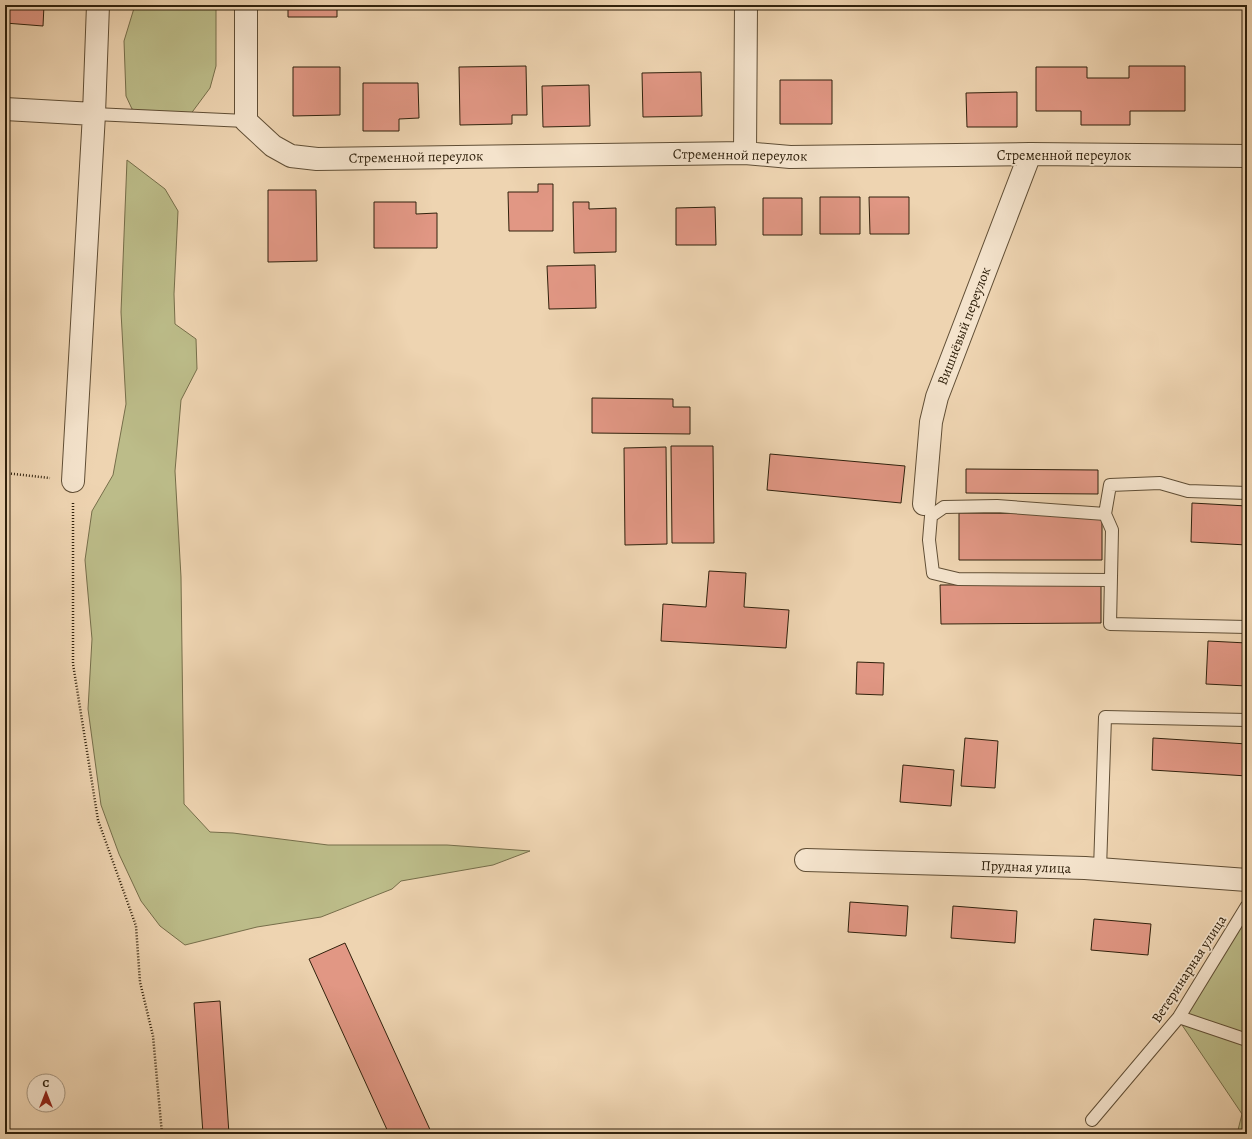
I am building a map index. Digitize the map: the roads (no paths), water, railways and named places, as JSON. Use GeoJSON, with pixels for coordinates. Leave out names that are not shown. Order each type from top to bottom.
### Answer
{"type":"FeatureCollection","features":[{"type":"Feature","properties":{"kind":"street"},"geometry":{"type":"LineString","coordinates":[[73,481],[94,114],[98,5]]}},
{"type":"Feature","properties":{"kind":"street"},"geometry":{"type":"LineString","coordinates":[[246,5],[246,121]]}},
{"type":"Feature","properties":{"kind":"street"},"geometry":{"type":"LineString","coordinates":[[745,153],[746,5]]}},
{"type":"Feature","properties":{"kind":"street"},"geometry":{"type":"LineString","coordinates":[[5,109],[94,114]]}},
{"type":"Feature","properties":{"kind":"street","name":"Стременной переулок"},"geometry":{"type":"LineString","coordinates":[[246,121],[273,146],[292,156],[317,159],[745,153],[790,157],[1030,154],[1247,156]]}},
{"type":"Feature","properties":{"kind":"street","name":"Вишнёвый переулок"},"geometry":{"type":"LineString","coordinates":[[924,504],[931,422],[938,397],[1030,154]]}},
{"type":"Feature","properties":{"kind":"street","name":"Прудная улица"},"geometry":{"type":"LineString","coordinates":[[806,860],[1100,869],[1247,880]]}},
{"type":"Feature","properties":{"kind":"lane"},"geometry":{"type":"LineString","coordinates":[[94,114],[246,121]]}},
{"type":"Feature","properties":{"kind":"lane"},"geometry":{"type":"LineString","coordinates":[[1247,493],[1188,491],[1160,484],[1110,485],[1105,514],[1112,530],[1110,624],[1247,627]]}},
{"type":"Feature","properties":{"kind":"lane"},"geometry":{"type":"LineString","coordinates":[[1105,514],[997,506],[944,507],[931,516],[929,540],[933,573],[958,579],[1111,580]]}},
{"type":"Feature","properties":{"kind":"lane"},"geometry":{"type":"LineString","coordinates":[[1100,869],[1105,717],[1247,720]]}},
{"type":"Feature","properties":{"kind":"lane","name":"Ветеринарная улица"},"geometry":{"type":"LineString","coordinates":[[1092,1120],[1179,1017],[1247,906]]}},
{"type":"Feature","properties":{"kind":"lane"},"geometry":{"type":"LineString","coordinates":[[1179,1017],[1247,1040]]}}]}
